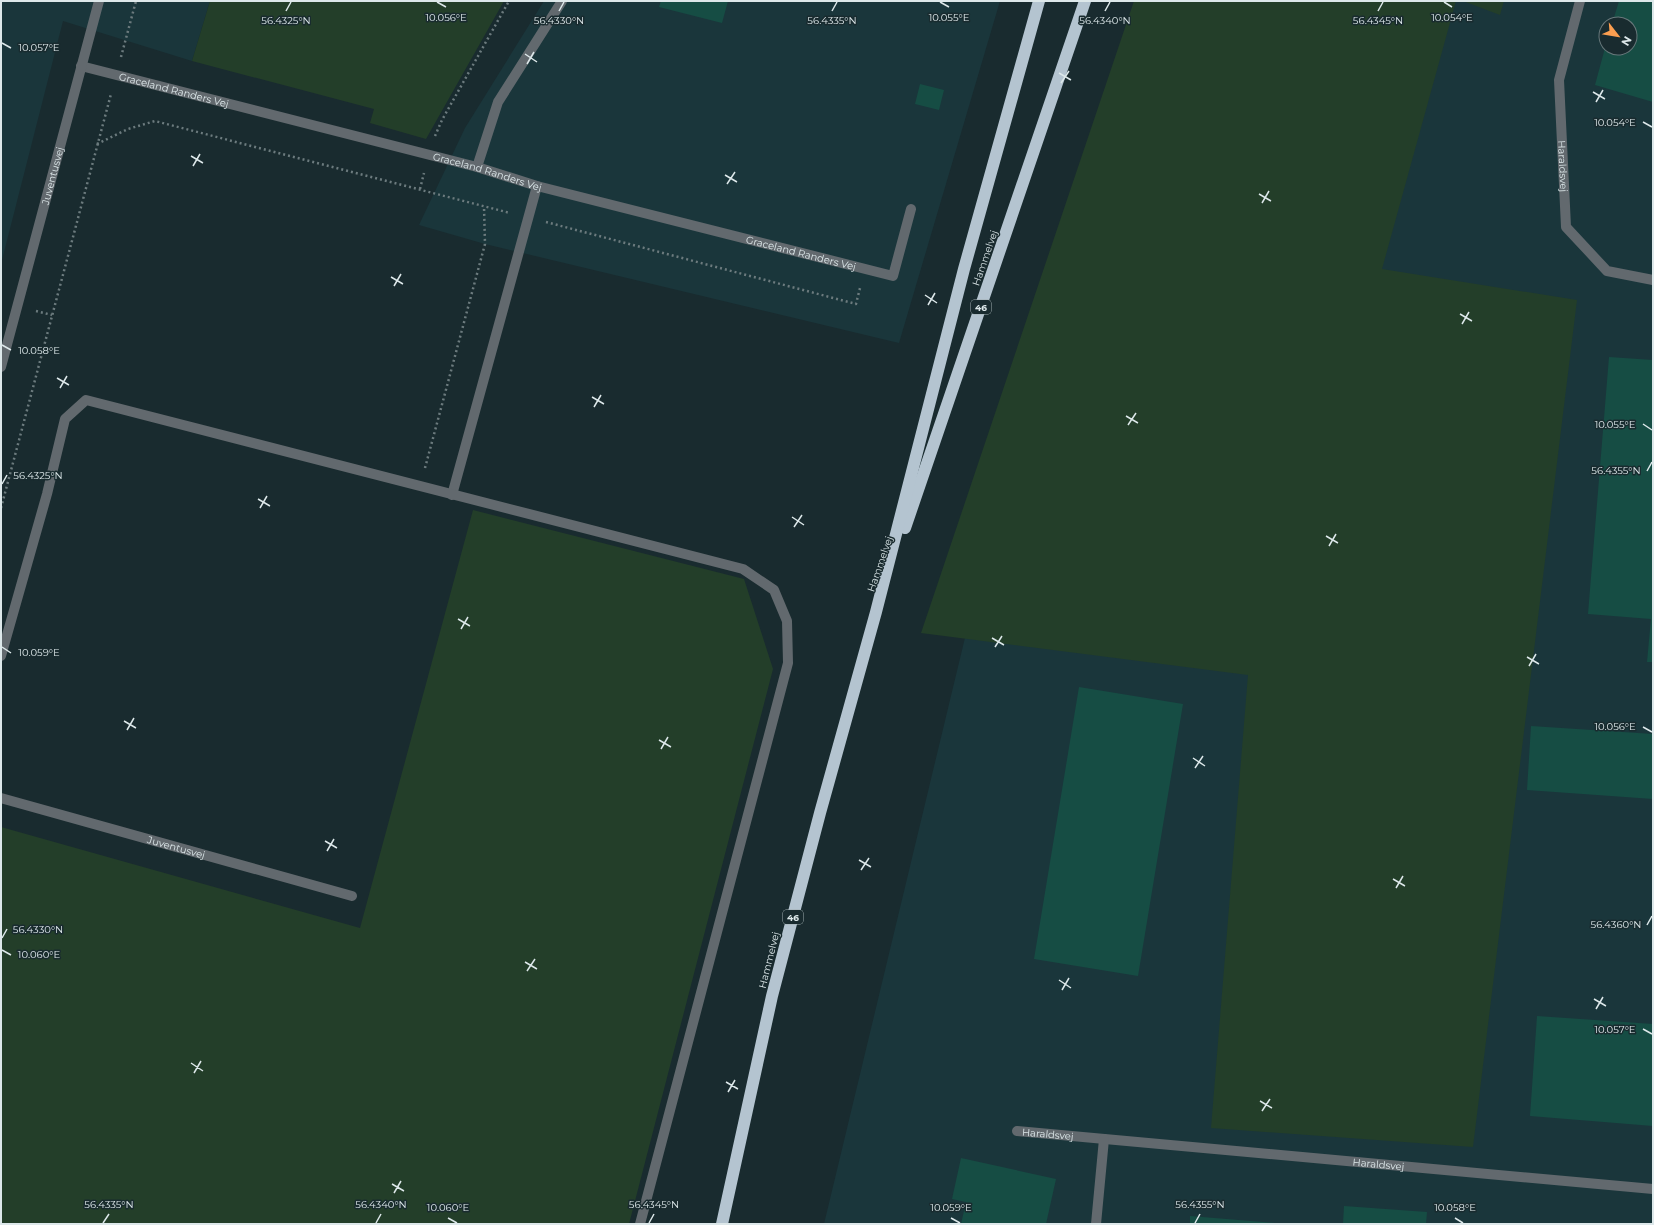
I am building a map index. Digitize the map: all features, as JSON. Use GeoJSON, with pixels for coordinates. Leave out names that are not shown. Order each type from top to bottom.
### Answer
{"type":"FeatureCollection","features":[{"type":"Feature","properties":{"kind":"highway","name":"Hammelvej"},"geometry":{"type":"LineString","coordinates":[[722,1224],[772,996],[820,813],[876,612],[964,269],[1039,1]]}},
{"type":"Feature","properties":{"kind":"highway"},"geometry":{"type":"LineString","coordinates":[[1057,81],[1080,1]]}},
{"type":"Feature","properties":{"kind":"highway","name":"Hammelvej"},"geometry":{"type":"LineString","coordinates":[[876,612],[1085,1]]}},
{"type":"Feature","properties":{"kind":"highway"},"geometry":{"type":"LineString","coordinates":[[1057,81],[1089,1]]}},
{"type":"Feature","properties":{"kind":"street","name":"Juventusvej"},"geometry":{"type":"LineString","coordinates":[[1,367],[3,351],[99,1]]}},
{"type":"Feature","properties":{"kind":"street"},"geometry":{"type":"LineString","coordinates":[[477,167],[498,102],[562,1]]}},
{"type":"Feature","properties":{"kind":"street","name":"Haraldsvej"},"geometry":{"type":"LineString","coordinates":[[1580,1],[1559,80],[1566,227],[1607,271],[1653,280]]}},
{"type":"Feature","properties":{"kind":"street","name":"Graceland Randers Vej"},"geometry":{"type":"LineString","coordinates":[[81,66],[428,156],[477,167],[537,186],[893,276],[911,209]]}},
{"type":"Feature","properties":{"kind":"street"},"geometry":{"type":"LineString","coordinates":[[452,495],[537,186]]}},
{"type":"Feature","properties":{"kind":"street"},"geometry":{"type":"LineString","coordinates":[[1,656],[47,494],[65,419],[86,400],[743,569],[774,590],[787,621],[788,663],[640,1224]]}},
{"type":"Feature","properties":{"kind":"street","name":"Juventusvej"},"geometry":{"type":"LineString","coordinates":[[1,798],[352,896]]}},
{"type":"Feature","properties":{"kind":"street","name":"Haraldsvej"},"geometry":{"type":"LineString","coordinates":[[1017,1131],[1653,1189]]}},
{"type":"Feature","properties":{"kind":"street"},"geometry":{"type":"LineString","coordinates":[[1096,1224],[1104,1139]]}},
{"type":"Feature","properties":{"kind":"path"},"geometry":{"type":"LineString","coordinates":[[1,508],[136,1]]}},
{"type":"Feature","properties":{"kind":"path"},"geometry":{"type":"LineString","coordinates":[[420,189],[428,156],[442,120],[509,1]]}},
{"type":"Feature","properties":{"kind":"path"},"geometry":{"type":"LineString","coordinates":[[97,144],[128,129],[155,121],[528,217],[856,304],[865,269]]}},
{"type":"Feature","properties":{"kind":"path"},"geometry":{"type":"LineString","coordinates":[[420,487],[485,244],[484,206]]}},
{"type":"Feature","properties":{"kind":"shaded area"},"geometry":{"type":"Polygon","coordinates":[[[1,1],[210,1],[192,61],[63,21],[1,264],[1,1]]]}},
{"type":"Feature","properties":{"kind":"shaded area"},"geometry":{"type":"Polygon","coordinates":[[[544,1],[1000,1],[899,343],[485,244],[419,225],[465,128],[544,1]]]}},
{"type":"Feature","properties":{"kind":"shaded area"},"geometry":{"type":"Polygon","coordinates":[[[1150,1],[1653,1],[1653,1224],[824,1224],[1026,384],[1150,1]]]}},
{"type":"Feature","properties":{"kind":"green space"},"geometry":{"type":"Polygon","coordinates":[[[210,1],[504,1],[426,139],[370,123],[374,109],[192,61],[210,1]]]}},
{"type":"Feature","properties":{"kind":"green space"},"geometry":{"type":"Polygon","coordinates":[[[1134,1],[1456,1],[1382,269],[1577,300],[1473,1147],[1211,1128],[1248,675],[921,633],[1134,1]]]}},
{"type":"Feature","properties":{"kind":"green space"},"geometry":{"type":"Polygon","coordinates":[[[1463,1],[1504,1],[1500,15],[1463,1]]]}},
{"type":"Feature","properties":{"kind":"green space"},"geometry":{"type":"Polygon","coordinates":[[[473,510],[744,579],[773,669],[629,1224],[1,1224],[1,827],[360,928],[473,510]]]}},
{"type":"Feature","properties":{"kind":"building"},"geometry":{"type":"Polygon","coordinates":[[[661,1],[728,1],[722,23],[659,7],[661,1]]]}},
{"type":"Feature","properties":{"kind":"building"},"geometry":{"type":"Polygon","coordinates":[[[1619,1],[1653,1],[1653,102],[1595,85],[1603,56],[1638,56],[1638,16],[1614,16],[1619,1]]]}},
{"type":"Feature","properties":{"kind":"building"},"geometry":{"type":"Polygon","coordinates":[[[920,84],[944,90],[939,110],[915,104],[920,84]]]}},
{"type":"Feature","properties":{"kind":"building"},"geometry":{"type":"Polygon","coordinates":[[[1609,357],[1653,360],[1653,662],[1647,662],[1651,619],[1588,614],[1609,357]]]}},
{"type":"Feature","properties":{"kind":"building"},"geometry":{"type":"Polygon","coordinates":[[[1079,687],[1183,704],[1138,976],[1034,959],[1079,687]]]}},
{"type":"Feature","properties":{"kind":"building"},"geometry":{"type":"Polygon","coordinates":[[[1531,726],[1653,734],[1653,799],[1527,790],[1531,726]]]}},
{"type":"Feature","properties":{"kind":"building"},"geometry":{"type":"Polygon","coordinates":[[[1537,1016],[1653,1024],[1653,1126],[1530,1116],[1537,1016]]]}},
{"type":"Feature","properties":{"kind":"building"},"geometry":{"type":"Polygon","coordinates":[[[961,1158],[1056,1179],[1046,1224],[961,1224],[966,1202],[952,1199],[961,1158]]]}},
{"type":"Feature","properties":{"kind":"building"},"geometry":{"type":"Polygon","coordinates":[[[1344,1206],[1427,1212],[1426,1224],[1343,1224],[1344,1206]]]}},
{"type":"Feature","properties":{"kind":"building"},"geometry":{"type":"Polygon","coordinates":[[[1190,1216],[1275,1223],[1275,1224],[1190,1224],[1190,1216]]]}}]}
